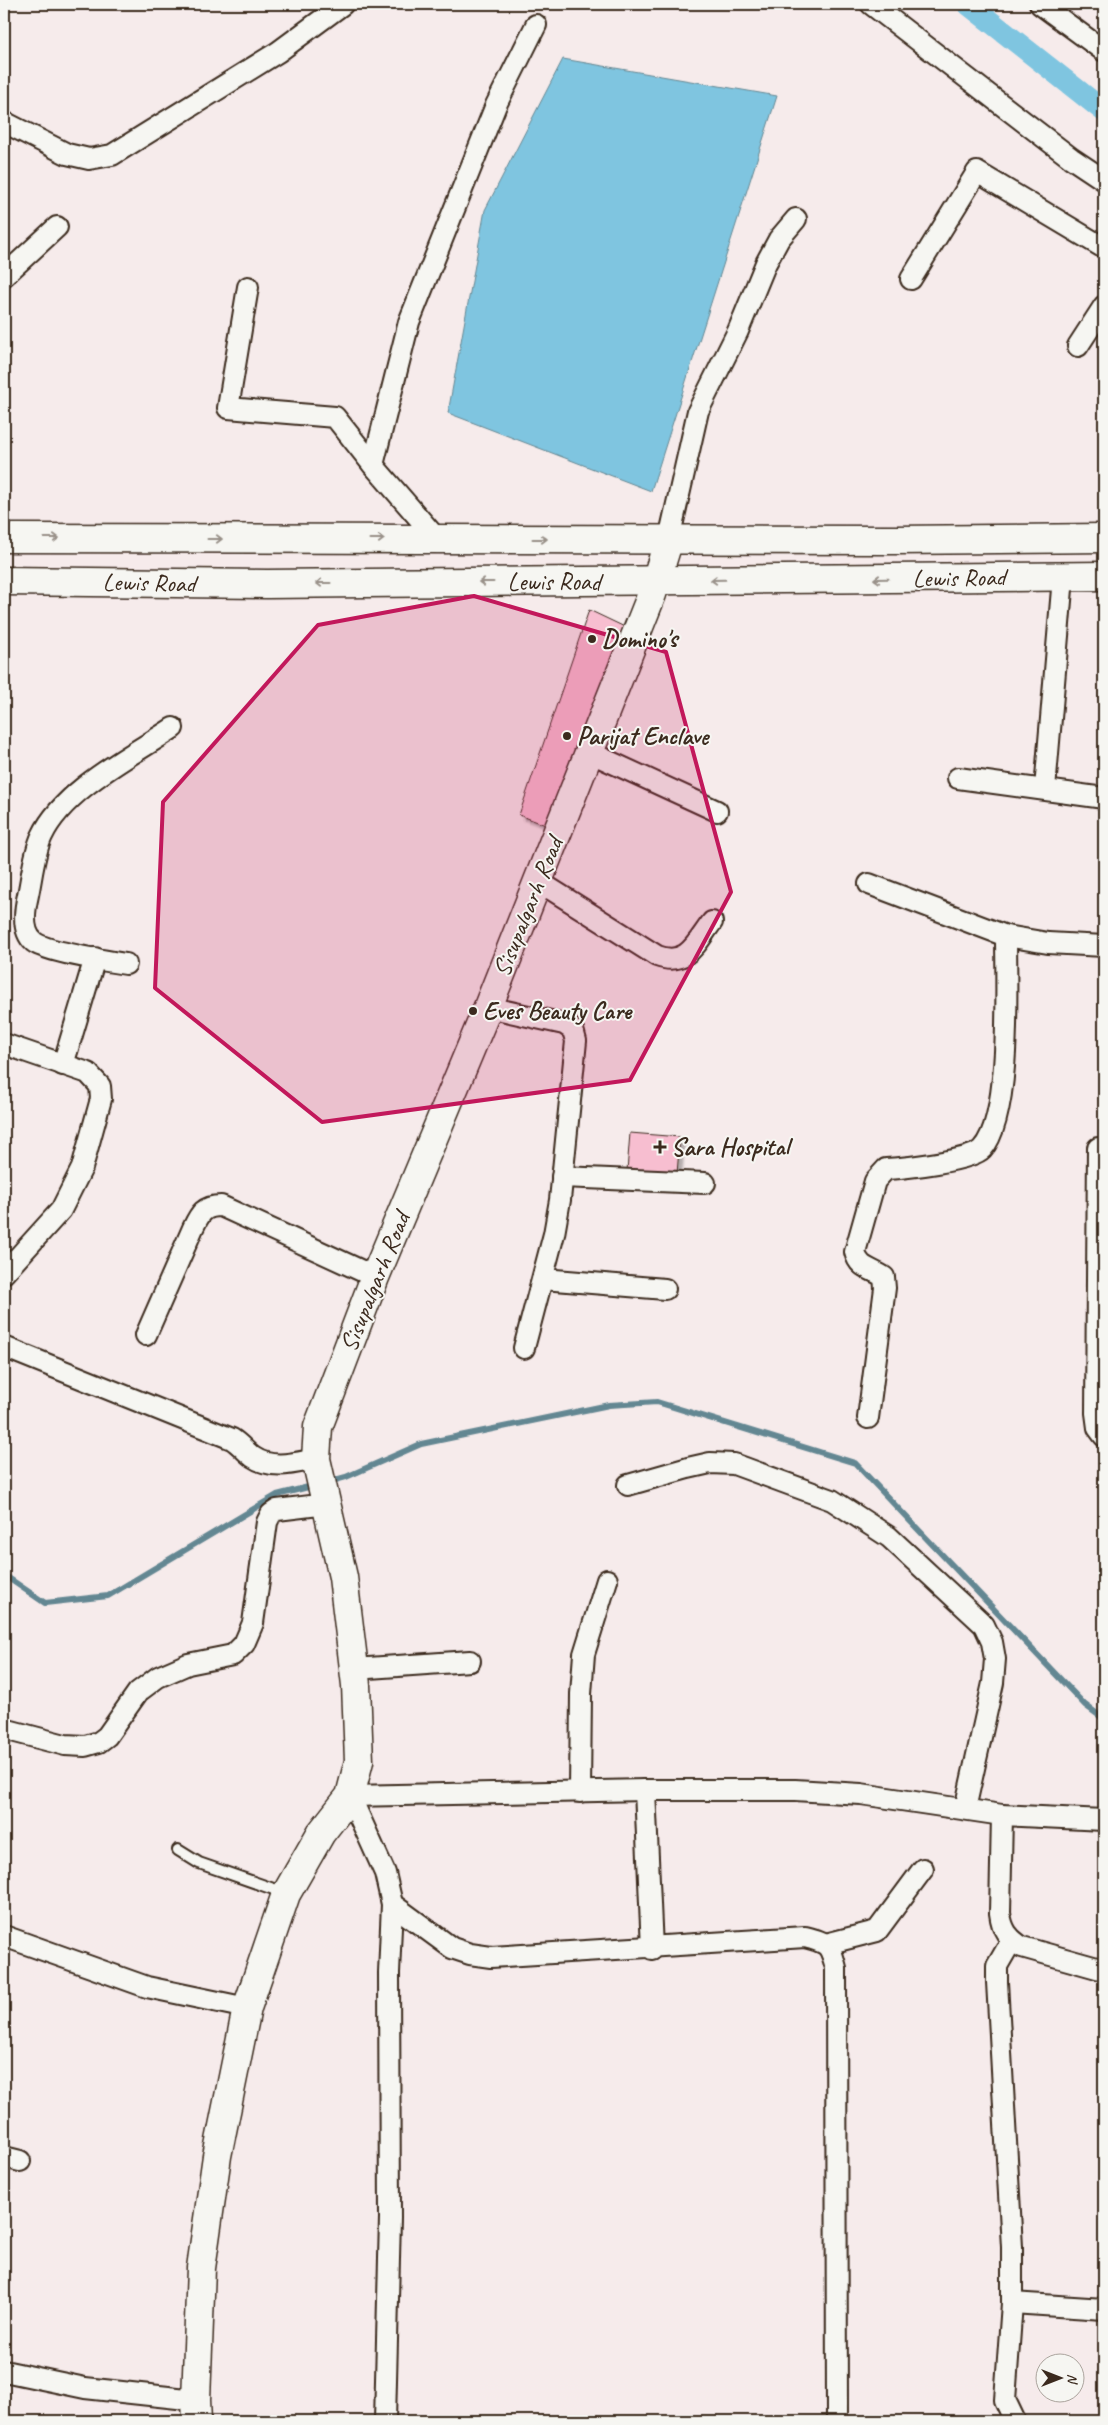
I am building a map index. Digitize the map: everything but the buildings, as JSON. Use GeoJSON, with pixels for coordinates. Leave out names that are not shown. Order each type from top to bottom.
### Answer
{"type":"FeatureCollection","features":[{"type":"Feature","properties":{"kind":"main road","name":"Lewis Road"},"geometry":{"type":"LineString","coordinates":[[4,538],[1104,538]]}},
{"type":"Feature","properties":{"kind":"main road","name":"Sisupalgarh Road"},"geometry":{"type":"LineString","coordinates":[[350,1796],[359,1761],[354,1669],[343,1577],[322,1482],[318,1427],[375,1277],[488,1007],[657,581],[669,539]]}},
{"type":"Feature","properties":{"kind":"main road","name":"Lewis Road"},"geometry":{"type":"LineString","coordinates":[[4,581],[267,584],[1104,576]]}},
{"type":"Feature","properties":{"kind":"main road"},"geometry":{"type":"LineString","coordinates":[[196,2411],[201,2268],[217,2156],[247,2008],[286,1894],[321,1833],[350,1796]]}},
{"type":"Feature","properties":{"kind":"street"},"geometry":{"type":"LineString","coordinates":[[4,122],[67,154],[89,159],[112,155],[278,52],[342,4]]}},
{"type":"Feature","properties":{"kind":"street"},"geometry":{"type":"LineString","coordinates":[[871,4],[1071,158],[1104,180]]}},
{"type":"Feature","properties":{"kind":"street"},"geometry":{"type":"LineString","coordinates":[[1040,4],[1104,51]]}},
{"type":"Feature","properties":{"kind":"street"},"geometry":{"type":"LineString","coordinates":[[373,465],[409,322],[496,106],[536,25]]}},
{"type":"Feature","properties":{"kind":"street"},"geometry":{"type":"LineString","coordinates":[[911,279],[977,172],[1104,248]]}},
{"type":"Feature","properties":{"kind":"street"},"geometry":{"type":"LineString","coordinates":[[669,539],[698,411],[738,331],[766,263],[779,239],[796,219]]}},
{"type":"Feature","properties":{"kind":"street"},"geometry":{"type":"LineString","coordinates":[[4,276],[57,227]]}},
{"type":"Feature","properties":{"kind":"street"},"geometry":{"type":"LineString","coordinates":[[248,288],[228,408],[335,417],[373,465],[437,539]]}},
{"type":"Feature","properties":{"kind":"street"},"geometry":{"type":"LineString","coordinates":[[1078,346],[1104,306]]}},
{"type":"Feature","properties":{"kind":"street"},"geometry":{"type":"LineString","coordinates":[[1045,789],[1063,577]]}},
{"type":"Feature","properties":{"kind":"street"},"geometry":{"type":"LineString","coordinates":[[126,964],[58,951],[34,942],[27,930],[25,909],[42,837],[53,816],[76,793],[173,728]]}},
{"type":"Feature","properties":{"kind":"street"},"geometry":{"type":"LineString","coordinates":[[589,752],[717,811]]}},
{"type":"Feature","properties":{"kind":"street"},"geometry":{"type":"LineString","coordinates":[[958,778],[1104,798]]}},
{"type":"Feature","properties":{"kind":"street"},"geometry":{"type":"LineString","coordinates":[[538,881],[657,956],[668,960],[678,960],[687,954],[712,922]]}},
{"type":"Feature","properties":{"kind":"street"},"geometry":{"type":"LineString","coordinates":[[869,884],[1006,936],[1048,943],[1104,946]]}},
{"type":"Feature","properties":{"kind":"street"},"geometry":{"type":"LineString","coordinates":[[868,1418],[885,1288],[884,1277],[875,1271],[864,1268],[858,1262],[855,1252],[874,1181],[886,1169],[907,1168],[960,1158],[982,1150],[996,1126],[1004,1065],[1006,936]]}},
{"type":"Feature","properties":{"kind":"street"},"geometry":{"type":"LineString","coordinates":[[63,1065],[95,958]]}},
{"type":"Feature","properties":{"kind":"street"},"geometry":{"type":"LineString","coordinates":[[488,1007],[564,1024],[573,1030],[575,1054],[554,1234],[524,1348]]}},
{"type":"Feature","properties":{"kind":"street"},"geometry":{"type":"LineString","coordinates":[[4,1044],[88,1073],[100,1086],[101,1099],[82,1168],[61,1210],[4,1273]]}},
{"type":"Feature","properties":{"kind":"street"},"geometry":{"type":"LineString","coordinates":[[1098,1148],[1096,1413],[1098,1428],[1104,1436]]}},
{"type":"Feature","properties":{"kind":"street"},"geometry":{"type":"LineString","coordinates":[[562,1177],[705,1183]]}},
{"type":"Feature","properties":{"kind":"street"},"geometry":{"type":"LineString","coordinates":[[146,1335],[201,1211],[211,1206],[221,1206],[375,1277]]}},
{"type":"Feature","properties":{"kind":"street"},"geometry":{"type":"LineString","coordinates":[[543,1279],[665,1289]]}},
{"type":"Feature","properties":{"kind":"street"},"geometry":{"type":"LineString","coordinates":[[4,1347],[232,1439],[252,1456],[264,1463],[285,1465],[322,1482]]}},
{"type":"Feature","properties":{"kind":"street"},"geometry":{"type":"LineString","coordinates":[[628,1485],[710,1463],[734,1464],[832,1500],[889,1537],[984,1625],[992,1642],[995,1659],[993,1683],[966,1808]]}},
{"type":"Feature","properties":{"kind":"street"},"geometry":{"type":"LineString","coordinates":[[4,1729],[65,1745],[85,1746],[99,1742],[107,1736],[138,1692],[158,1677],[188,1664],[233,1655],[244,1644],[253,1622],[267,1522],[271,1514],[322,1482]]}},
{"type":"Feature","properties":{"kind":"street"},"geometry":{"type":"LineString","coordinates":[[580,1792],[581,1694],[584,1654],[607,1580]]}},
{"type":"Feature","properties":{"kind":"street"},"geometry":{"type":"LineString","coordinates":[[354,1669],[470,1661]]}},
{"type":"Feature","properties":{"kind":"street"},"geometry":{"type":"LineString","coordinates":[[645,1790],[652,1949]]}},
{"type":"Feature","properties":{"kind":"street"},"geometry":{"type":"LineString","coordinates":[[385,2421],[390,2218],[388,1973],[392,1904],[385,1873],[350,1796],[645,1790],[795,1790],[861,1794],[966,1808],[1002,1815],[1104,1820]]}},
{"type":"Feature","properties":{"kind":"street"},"geometry":{"type":"LineString","coordinates":[[1002,1815],[1000,1913],[1002,1928],[1012,1940],[1022,1947],[1104,1970]]}},
{"type":"Feature","properties":{"kind":"street"},"geometry":{"type":"LineString","coordinates":[[826,1944],[877,1931],[923,1869]]}},
{"type":"Feature","properties":{"kind":"street"},"geometry":{"type":"LineString","coordinates":[[392,1904],[452,1948],[470,1954],[491,1957],[652,1949],[805,1937],[822,1941],[831,1949],[836,1968],[837,2421]]}},
{"type":"Feature","properties":{"kind":"street"},"geometry":{"type":"LineString","coordinates":[[4,1936],[147,1987],[247,2008]]}},
{"type":"Feature","properties":{"kind":"street"},"geometry":{"type":"LineString","coordinates":[[1012,1940],[997,1966],[997,1982],[1009,2172],[1012,2303],[1005,2400],[1015,2421]]}},
{"type":"Feature","properties":{"kind":"street"},"geometry":{"type":"LineString","coordinates":[[1012,2303],[1104,2309]]}},
{"type":"Feature","properties":{"kind":"street"},"geometry":{"type":"LineString","coordinates":[[4,2371],[196,2411]]}},
{"type":"Feature","properties":{"kind":"lane"},"geometry":{"type":"LineString","coordinates":[[178,1850],[199,1863],[286,1894]]}},
{"type":"Feature","properties":{"kind":"highlighted area"},"geometry":{"type":"Polygon","coordinates":[[[474,596],[666,652],[731,892],[630,1080],[322,1122],[155,988],[163,802],[318,625],[474,596]]]}},
{"type":"Feature","properties":{"kind":"water"},"geometry":{"type":"Polygon","coordinates":[[[563,59],[777,96],[651,491],[448,413],[485,210],[563,59]]]}},
{"type":"Feature","properties":{"kind":"waterway"},"geometry":{"type":"LineString","coordinates":[[968,4],[1104,111]]}},
{"type":"Feature","properties":{"kind":"waterway"},"geometry":{"type":"LineString","coordinates":[[328,1482],[346,1477],[421,1444],[609,1405],[657,1402],[855,1463],[1085,1705],[1104,1719]]}},
{"type":"Feature","properties":{"kind":"waterway"},"geometry":{"type":"LineString","coordinates":[[4,1575],[45,1603],[108,1596],[277,1495],[316,1485]]}},
{"type":"Feature","properties":{"kind":"place","name":"Domino's"},"geometry":{"type":"Point","coordinates":[592,639]}},
{"type":"Feature","properties":{"kind":"place","name":"Parijat Enclave"},"geometry":{"type":"Point","coordinates":[567,736]}},
{"type":"Feature","properties":{"kind":"place","name":"Eves Beauty Care"},"geometry":{"type":"Point","coordinates":[473,1011]}},
{"type":"Feature","properties":{"kind":"place","name":"Sara Hospital"},"geometry":{"type":"Point","coordinates":[660,1147]}}]}
